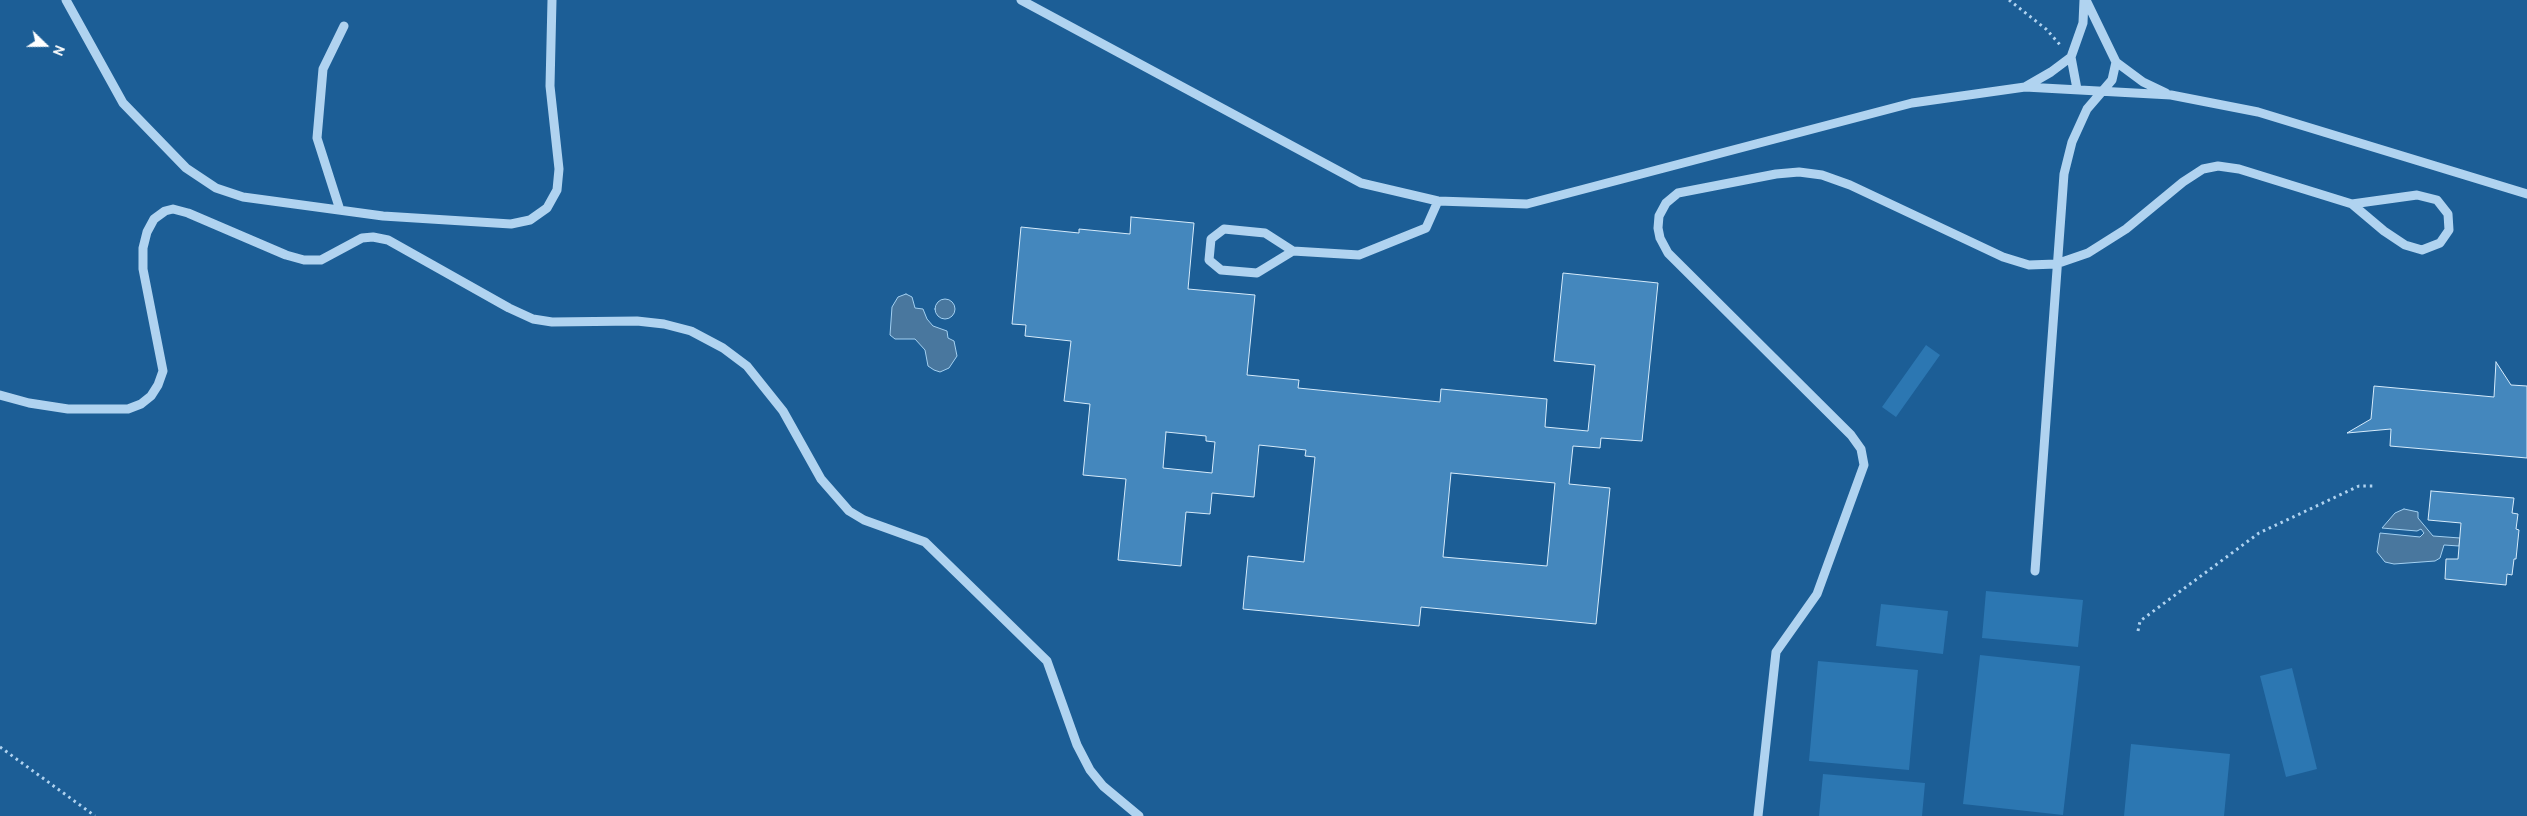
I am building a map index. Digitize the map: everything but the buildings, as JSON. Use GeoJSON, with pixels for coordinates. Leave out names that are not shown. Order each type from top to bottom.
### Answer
{"type":"FeatureCollection","features":[{"type":"Feature","properties":{"kind":"street"},"geometry":{"type":"LineString","coordinates":[[66,0],[123,103],[186,168],[216,188],[242,197],[383,216],[511,224],[530,220],[547,208],[557,190],[559,169],[550,86],[552,0]]}},
{"type":"Feature","properties":{"kind":"street"},"geometry":{"type":"LineString","coordinates":[[1021,0],[1361,183],[1438,201],[1527,204],[1912,103],[2025,87],[2171,95],[2258,112],[2527,194]]}},
{"type":"Feature","properties":{"kind":"street"},"geometry":{"type":"LineString","coordinates":[[2077,89],[2072,57],[2083,23],[2085,0]]}},
{"type":"Feature","properties":{"kind":"street"},"geometry":{"type":"LineString","coordinates":[[2085,0],[2116,62],[2143,82],[2171,95]]}},
{"type":"Feature","properties":{"kind":"street"},"geometry":{"type":"LineString","coordinates":[[340,210],[317,138],[323,69],[344,26]]}},
{"type":"Feature","properties":{"kind":"street"},"geometry":{"type":"LineString","coordinates":[[2025,87],[2072,57]]}},
{"type":"Feature","properties":{"kind":"street"},"geometry":{"type":"LineString","coordinates":[[2035,571],[2064,174],[2072,142],[2087,109],[2112,80],[2116,62]]}},
{"type":"Feature","properties":{"kind":"street"},"geometry":{"type":"LineString","coordinates":[[1758,816],[1776,652],[1816,594],[1864,465],[1861,449],[1850,435],[1668,253],[1660,238],[1658,228],[1659,216],[1666,203],[1678,193],[1776,174],[1799,172],[1822,175],[1850,185],[2004,257],[2029,265],[2056,264],[2088,252],[2126,229],[2183,182],[2203,169],[2218,166],[2239,169],[2352,204],[2384,231],[2405,245],[2422,250],[2440,243],[2449,230],[2448,214],[2437,200],[2430,198],[2417,195],[2352,204]]}},
{"type":"Feature","properties":{"kind":"street"},"geometry":{"type":"LineString","coordinates":[[1293,251],[1257,273],[1222,270],[1209,260],[1211,239],[1224,229],[1265,233],[1293,251],[1359,255],[1426,228],[1438,201]]}},
{"type":"Feature","properties":{"kind":"street"},"geometry":{"type":"LineString","coordinates":[[0,395],[68,409],[128,409],[141,404],[151,396],[158,386],[162,371],[143,270],[143,248],[147,232],[154,219],[165,211],[173,210],[188,213],[286,255],[304,260],[321,260],[362,238],[373,236],[388,240],[509,308],[533,319],[552,322],[637,321],[664,324],[691,331],[723,348],[747,366],[783,411],[821,479],[849,511],[864,520],[925,542],[1047,661],[1077,745],[1090,770],[1103,786],[1139,816]]}},
{"type":"Feature","properties":{"kind":"path"},"geometry":{"type":"LineString","coordinates":[[2009,0],[2046,29],[2072,57]]}},
{"type":"Feature","properties":{"kind":"path"},"geometry":{"type":"LineString","coordinates":[[2138,631],[2140,621],[2259,533],[2359,486],[2374,486]]}},
{"type":"Feature","properties":{"kind":"path"},"geometry":{"type":"LineString","coordinates":[[0,747],[95,816]]}},
{"type":"Feature","properties":{"kind":"shaded area"},"geometry":{"type":"Polygon","coordinates":[[[906,294],[912,297],[915,308],[923,309],[927,319],[933,326],[947,331],[948,338],[954,341],[957,356],[949,368],[940,372],[934,370],[928,366],[925,350],[915,339],[895,339],[890,335],[892,307],[898,297],[906,294]]]}},
{"type":"Feature","properties":{"kind":"shaded area"},"geometry":{"type":"Polygon","coordinates":[[[945,299],[952,302],[955,309],[952,316],[945,319],[938,316],[935,309],[938,302],[945,299]]]}},
{"type":"Feature","properties":{"kind":"shaded area"},"geometry":{"type":"Polygon","coordinates":[[[1926,345],[1940,355],[1896,417],[1882,407],[1926,345]]]}},
{"type":"Feature","properties":{"kind":"shaded area"},"geometry":{"type":"Polygon","coordinates":[[[2404,509],[2418,512],[2418,518],[2433,536],[2460,538],[2459,546],[2444,545],[2440,558],[2435,561],[2394,564],[2385,562],[2377,552],[2380,533],[2420,537],[2424,533],[2421,529],[2417,531],[2382,528],[2395,513],[2404,509]]]}},
{"type":"Feature","properties":{"kind":"shaded area"},"geometry":{"type":"Polygon","coordinates":[[[1986,591],[2083,600],[2078,647],[1982,638],[1986,591]]]}},
{"type":"Feature","properties":{"kind":"shaded area"},"geometry":{"type":"Polygon","coordinates":[[[1881,604],[1948,611],[1943,654],[1876,646],[1881,604]]]}},
{"type":"Feature","properties":{"kind":"shaded area"},"geometry":{"type":"Polygon","coordinates":[[[1980,655],[2080,666],[2063,815],[1963,804],[1980,655]]]}},
{"type":"Feature","properties":{"kind":"shaded area"},"geometry":{"type":"Polygon","coordinates":[[[1818,661],[1918,670],[1909,770],[1809,761],[1818,661]]]}},
{"type":"Feature","properties":{"kind":"shaded area"},"geometry":{"type":"Polygon","coordinates":[[[2292,668],[2317,769],[2286,777],[2260,676],[2292,668]]]}},
{"type":"Feature","properties":{"kind":"shaded area"},"geometry":{"type":"Polygon","coordinates":[[[2131,744],[2230,754],[2224,816],[2124,816],[2131,744]]]}},
{"type":"Feature","properties":{"kind":"shaded area"},"geometry":{"type":"Polygon","coordinates":[[[1823,774],[1925,783],[1922,816],[1819,816],[1823,774]]]}}]}
